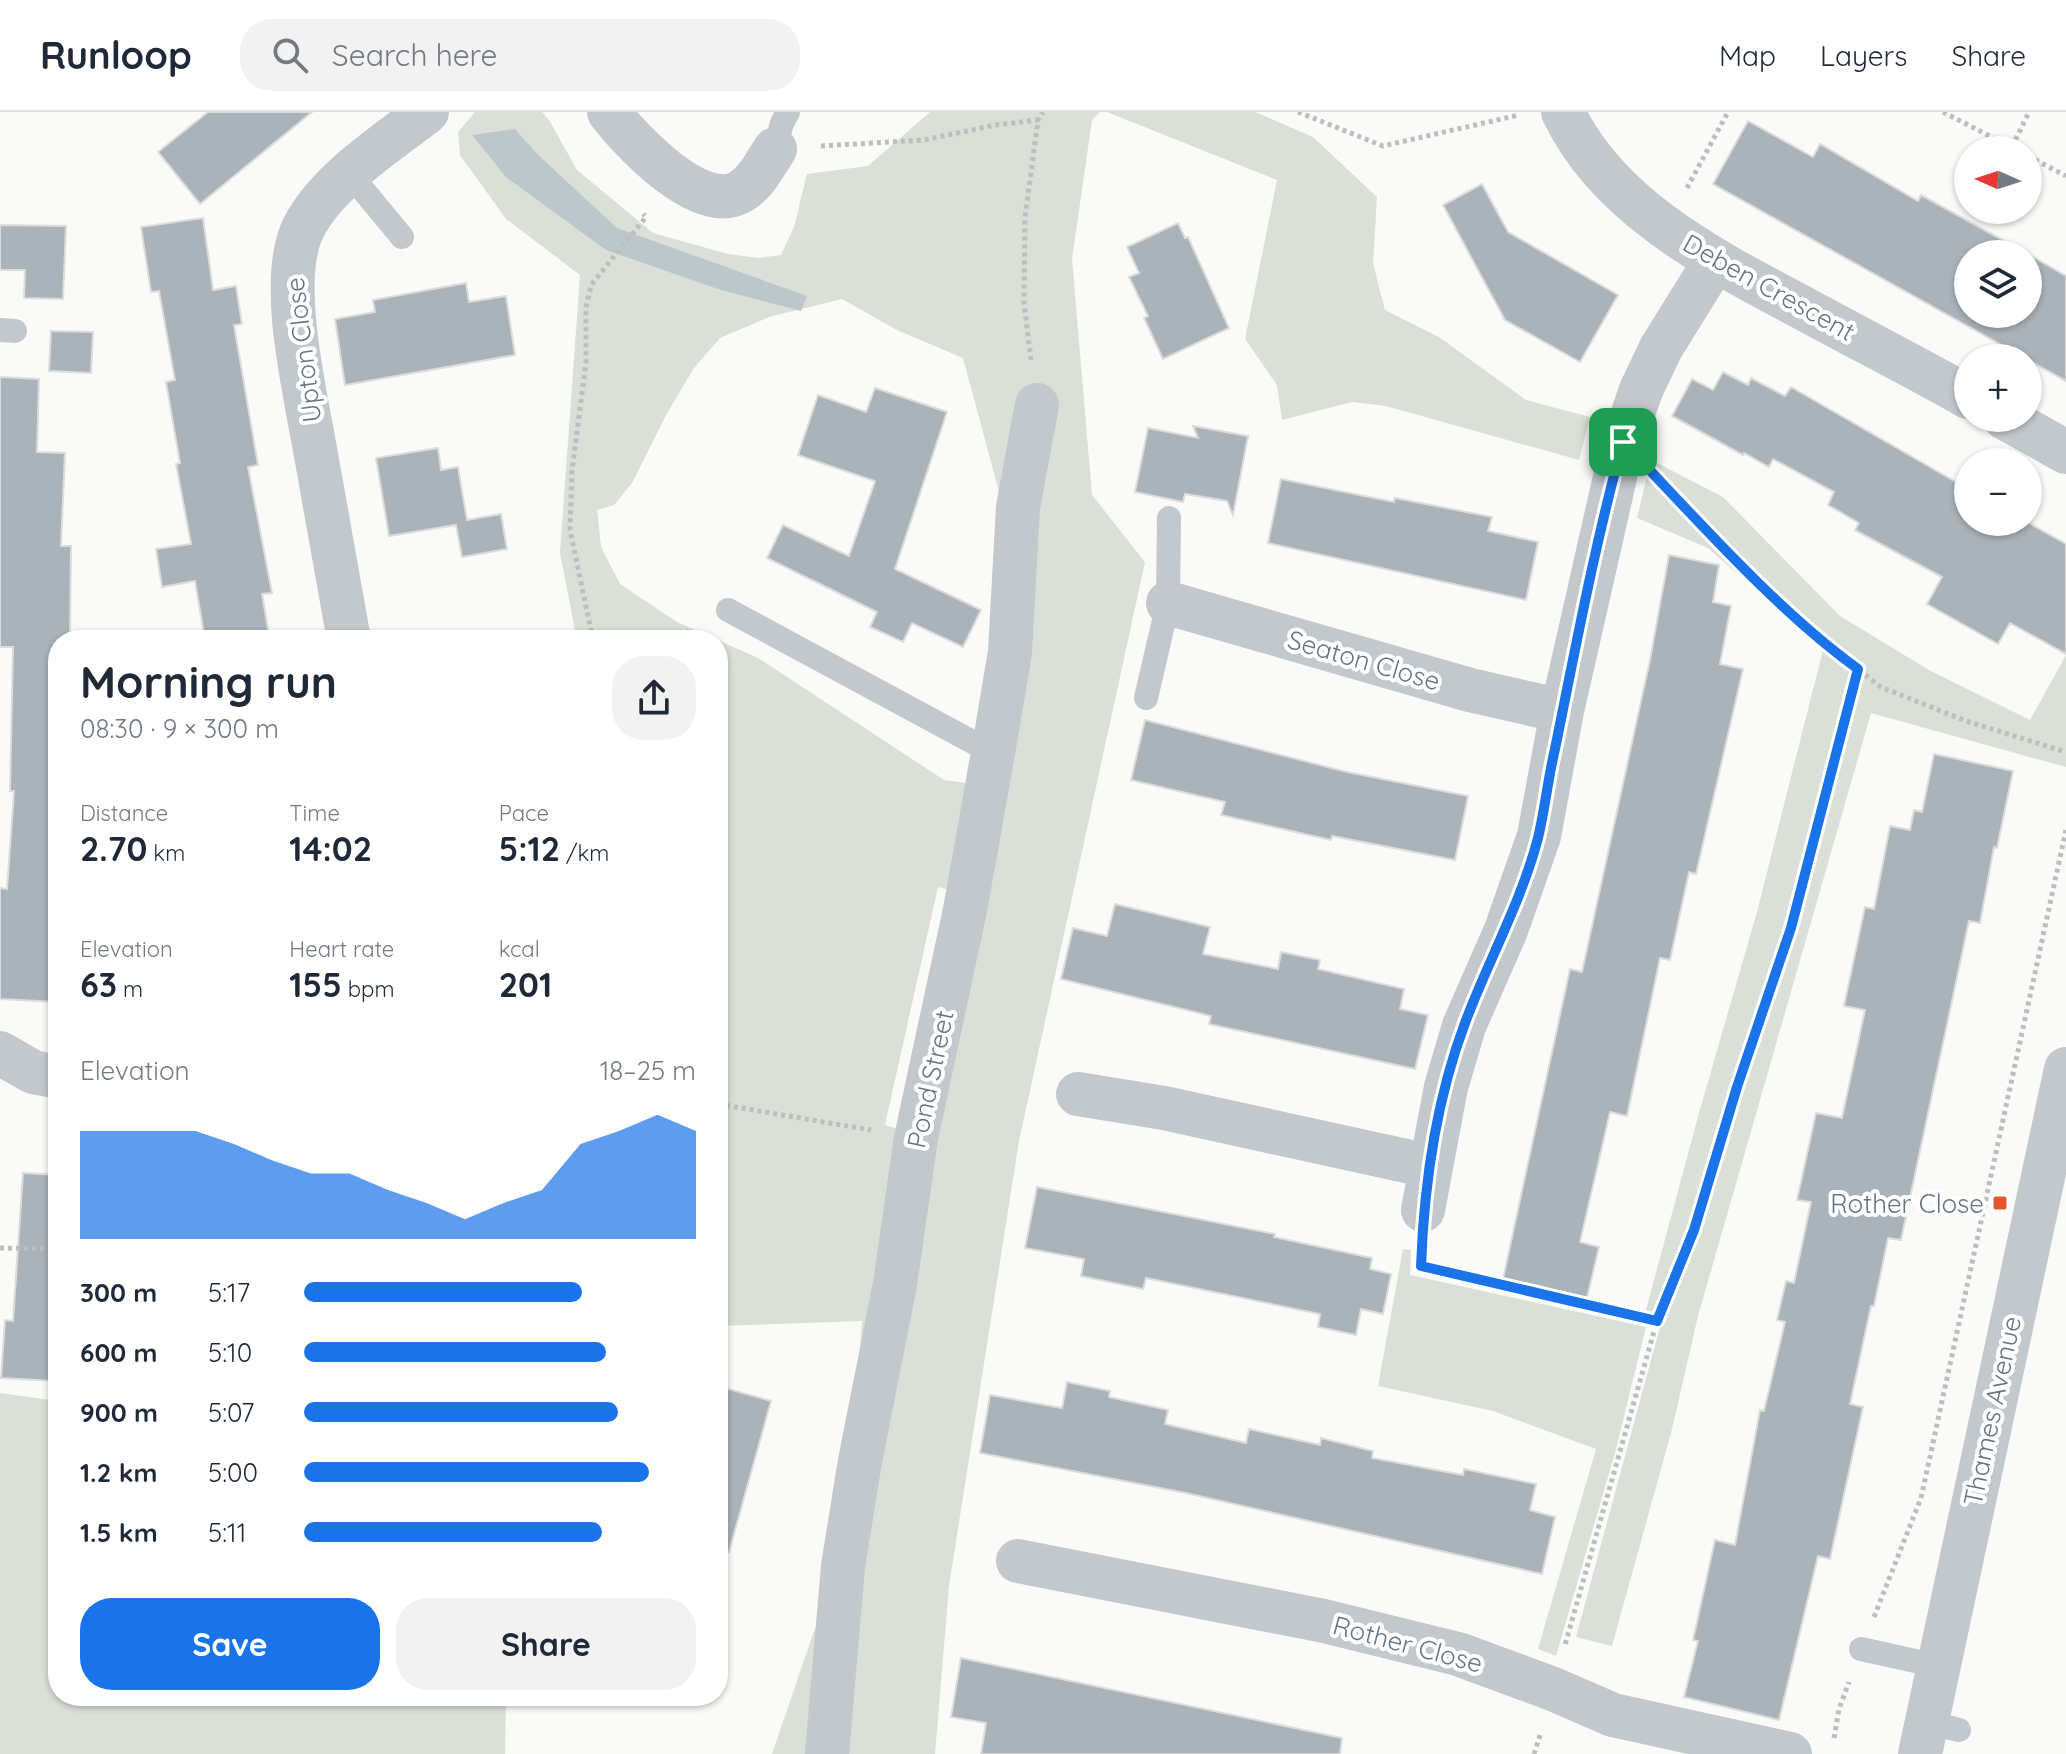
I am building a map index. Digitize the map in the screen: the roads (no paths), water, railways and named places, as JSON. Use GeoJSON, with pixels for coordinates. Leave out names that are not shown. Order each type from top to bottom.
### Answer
{"type":"FeatureCollection","features":[{"type":"Feature","properties":{"kind":"street","name":"Upton Close"},"geometry":{"type":"LineString","coordinates":[[347,630],[303,378],[291,288],[294,259],[302,232],[319,204],[349,173],[427,112]]}},
{"type":"Feature","properties":{"kind":"street"},"geometry":{"type":"LineString","coordinates":[[609,112],[621,128],[677,180],[718,195],[737,194],[752,183],[782,130]]}},
{"type":"Feature","properties":{"kind":"street","name":"Deben Crescent"},"geometry":{"type":"LineString","coordinates":[[1563,112],[1588,156],[1624,193],[1666,227],[1715,261],[1954,389]]}},
{"type":"Feature","properties":{"kind":"street"},"geometry":{"type":"LineString","coordinates":[[1423,1210],[1446,1087],[1464,1026],[1511,918],[1539,836],[1562,711],[1623,442],[1641,390],[1661,348],[1715,261]]}},
{"type":"Feature","properties":{"kind":"street","name":"Pond Street"},"geometry":{"type":"LineString","coordinates":[[827,1754],[843,1566],[895,1284],[916,1138],[965,910],[1010,652],[1018,507],[1037,405]]}},
{"type":"Feature","properties":{"kind":"street"},"geometry":{"type":"LineString","coordinates":[[2030,432],[2066,452]]}},
{"type":"Feature","properties":{"kind":"street","name":"Seaton Close"},"geometry":{"type":"LineString","coordinates":[[1168,603],[1470,690],[1562,711]]}},
{"type":"Feature","properties":{"kind":"street"},"geometry":{"type":"LineString","coordinates":[[0,1053],[33,1072],[48,1075]]}},
{"type":"Feature","properties":{"kind":"street","name":"Thames Avenue"},"geometry":{"type":"LineString","coordinates":[[1935,1735],[1938,1666],[2065,1075]]}},
{"type":"Feature","properties":{"kind":"street"},"geometry":{"type":"LineString","coordinates":[[1078,1094],[1164,1108],[1429,1166]]}},
{"type":"Feature","properties":{"kind":"street","name":"Rother Close"},"geometry":{"type":"LineString","coordinates":[[1018,1561],[1324,1621],[1458,1654],[1613,1715],[1790,1754]]}},
{"type":"Feature","properties":{"kind":"lane"},"geometry":{"type":"LineString","coordinates":[[349,173],[402,237]]}},
{"type":"Feature","properties":{"kind":"lane"},"geometry":{"type":"LineString","coordinates":[[1146,698],[1168,603],[1169,518]]}},
{"type":"Feature","properties":{"kind":"lane"},"geometry":{"type":"LineString","coordinates":[[728,610],[993,753]]}},
{"type":"Feature","properties":{"kind":"lane"},"geometry":{"type":"LineString","coordinates":[[1861,1649],[1938,1666]]}},
{"type":"Feature","properties":{"kind":"place","name":"Rother Close"},"geometry":{"type":"Point","coordinates":[2000,1203]}}]}
